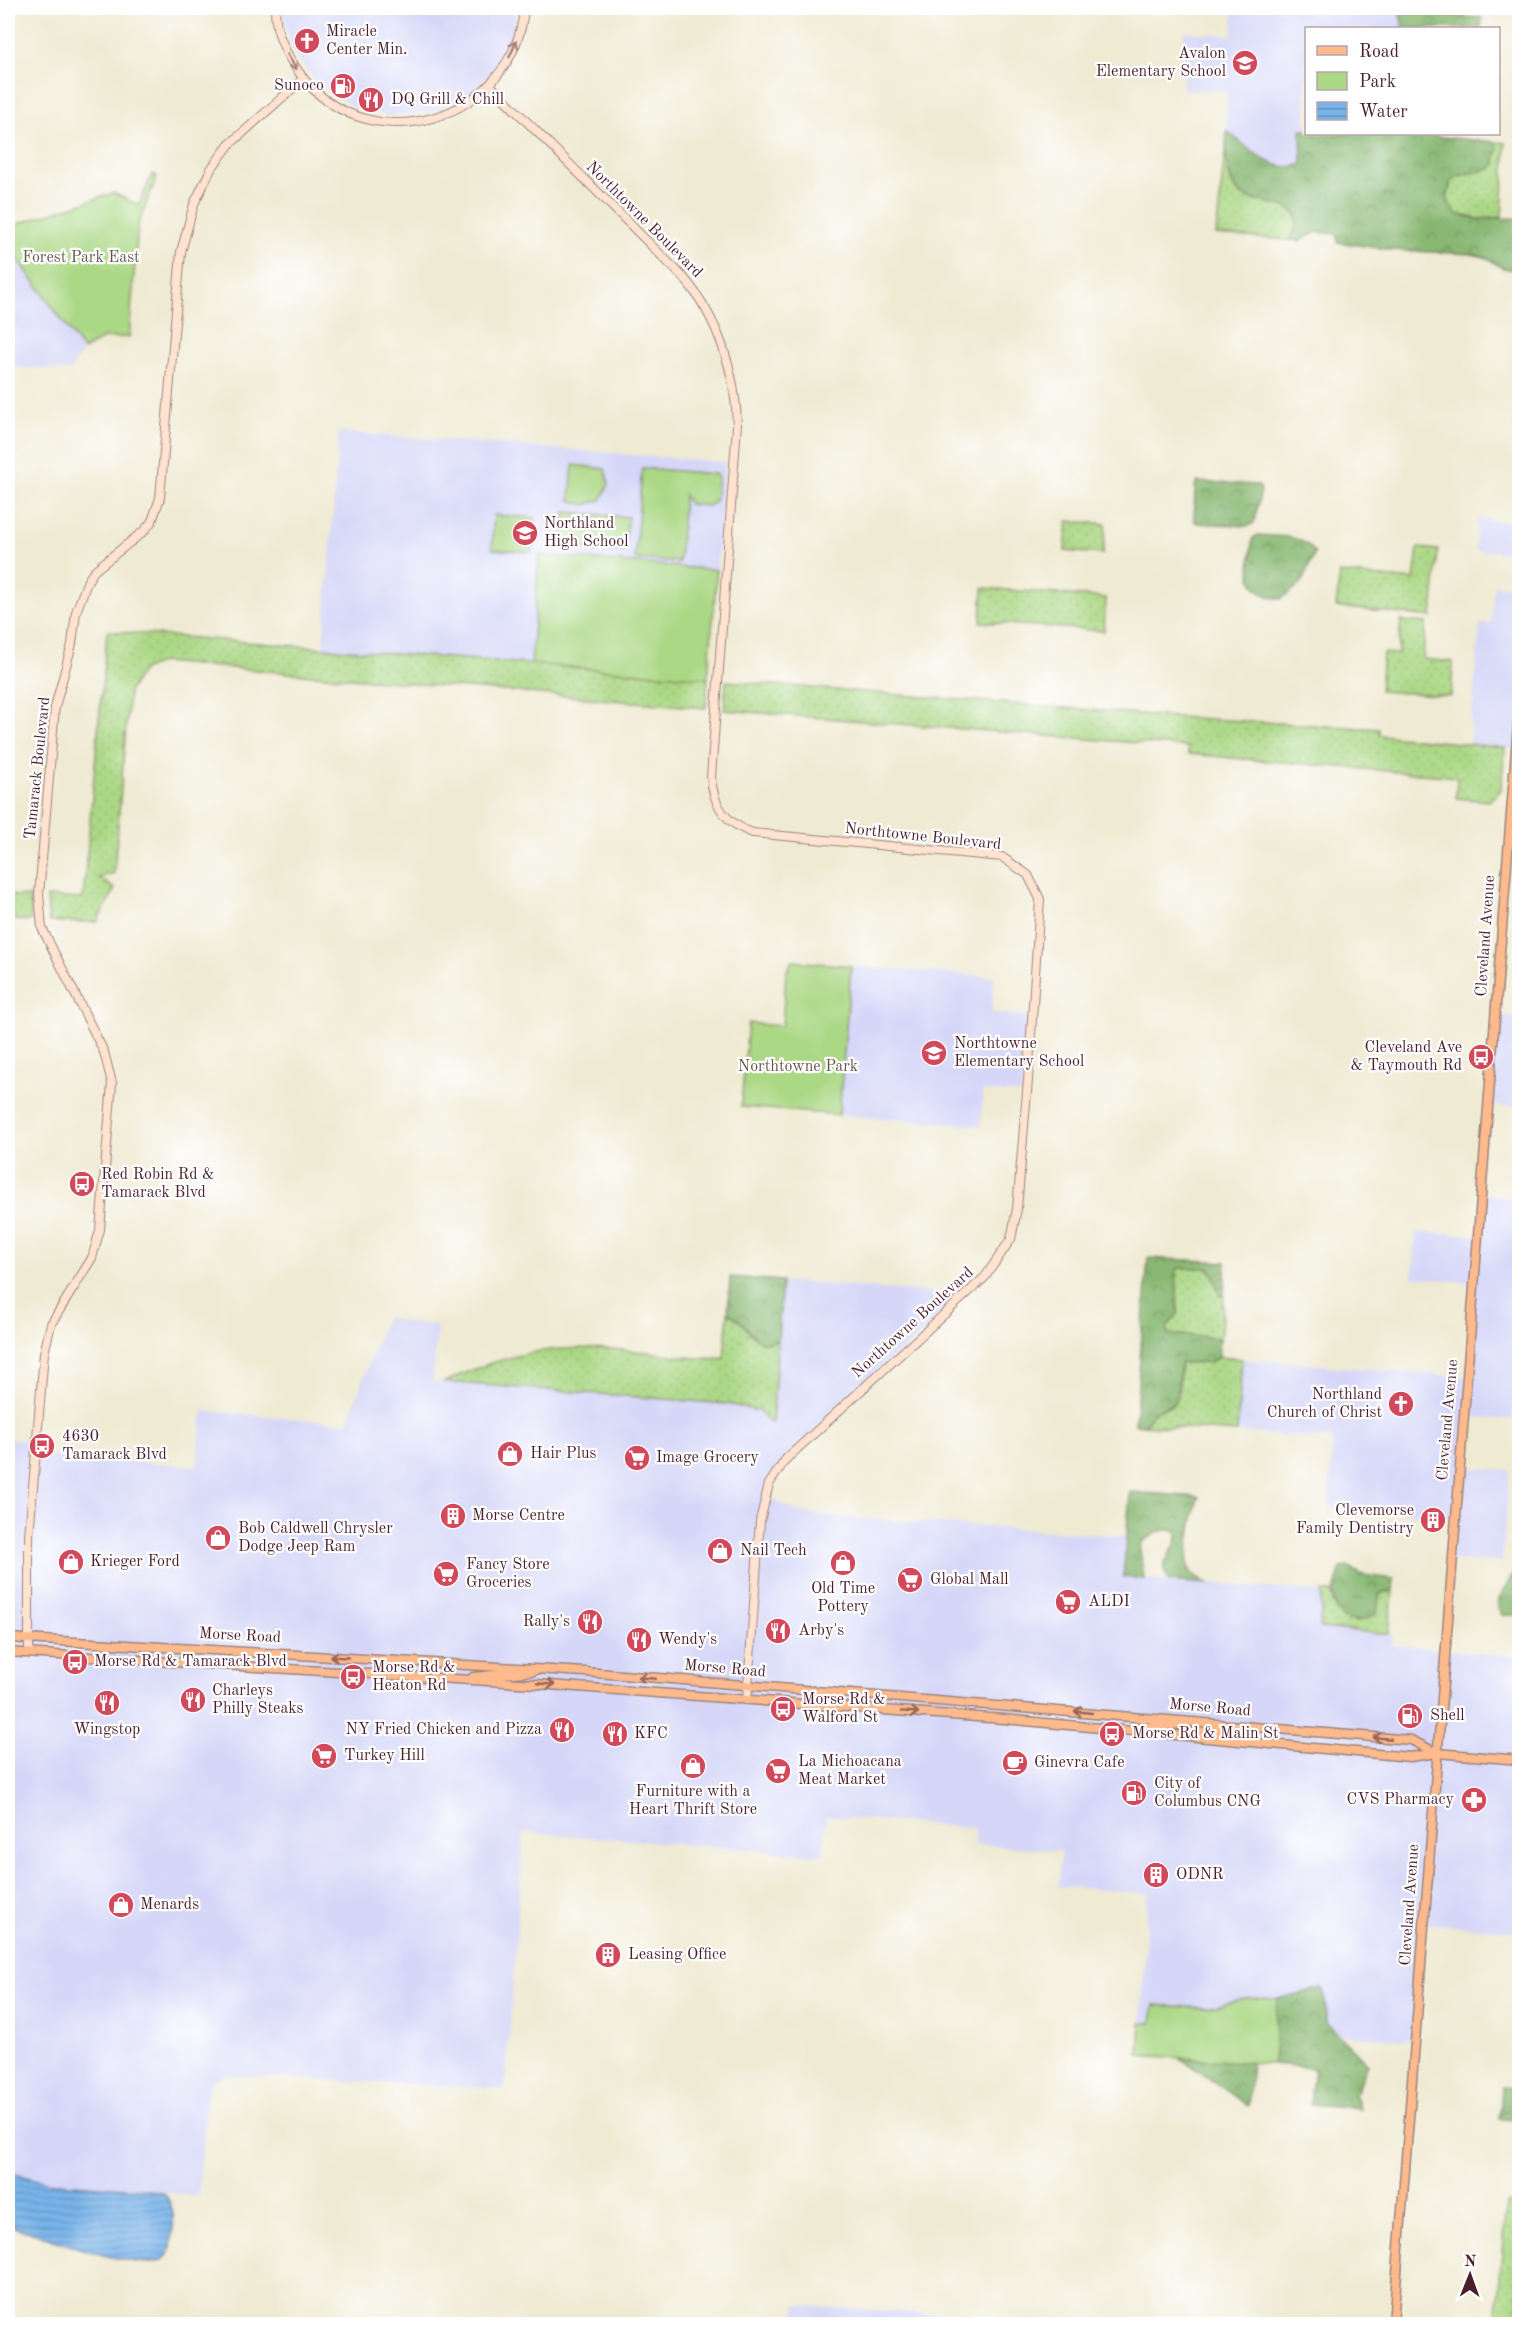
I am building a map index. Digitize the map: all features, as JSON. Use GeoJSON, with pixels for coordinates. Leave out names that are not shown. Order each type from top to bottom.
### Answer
{"type":"FeatureCollection","features":[{"type":"Feature","properties":{"kind":"main road","name":"Cleveland Avenue"},"geometry":{"type":"LineString","coordinates":[[1393,2325],[1520,698]]}},
{"type":"Feature","properties":{"kind":"main road","name":"Morse Road"},"geometry":{"type":"LineString","coordinates":[[8,1638],[537,1669],[1187,1720],[1411,1740],[1437,1753]]}},
{"type":"Feature","properties":{"kind":"main road","name":"Morse Road"},"geometry":{"type":"LineString","coordinates":[[8,1652],[466,1679],[747,1700],[1185,1735],[1410,1758],[1437,1753],[1520,1760]]}},
{"type":"Feature","properties":{"kind":"main road"},"geometry":{"type":"LineString","coordinates":[[466,1679],[487,1674],[531,1673],[537,1669]]}},
{"type":"Feature","properties":{"kind":"main road"},"geometry":{"type":"LineString","coordinates":[[1126,1730],[1180,1725],[1187,1720]]}},
{"type":"Feature","properties":{"kind":"main road"},"geometry":{"type":"LineString","coordinates":[[1185,1735],[1203,1731],[1261,1727]]}},
{"type":"Feature","properties":{"kind":"street"},"geometry":{"type":"LineString","coordinates":[[274,8],[279,35],[290,60],[303,80],[338,108],[358,117],[391,123],[417,122],[451,112],[490,85],[501,72],[517,41],[524,8]]}},
{"type":"Feature","properties":{"kind":"street","name":"Tamarack Boulevard"},"geometry":{"type":"LineString","coordinates":[[29,1653],[29,1536],[44,1353],[51,1324],[92,1258],[100,1230],[112,1083],[104,1052],[42,928],[39,895],[55,707],[72,645],[76,612],[88,580],[101,565],[144,531],[152,521],[160,498],[181,252],[194,204],[211,169],[229,145],[303,80]]}},
{"type":"Feature","properties":{"kind":"street","name":"Northtowne Boulevard"},"geometry":{"type":"LineString","coordinates":[[490,85],[684,278],[702,302],[724,349],[732,377],[737,425],[711,777],[717,806],[732,824],[753,833],[1002,857],[1016,864],[1028,875],[1040,899],[1029,1071],[1017,1209],[1011,1239],[985,1277],[786,1460],[768,1484],[760,1521],[747,1700]]}},
{"type":"Feature","properties":{"kind":"shaded area"},"geometry":{"type":"Polygon","coordinates":[[[282,8],[517,8],[512,38],[493,72],[464,98],[428,113],[389,116],[351,106],[318,85],[294,54],[282,16],[282,8]]]}},
{"type":"Feature","properties":{"kind":"shaded area","name":"Avalon Elementary School"},"geometry":{"type":"Polygon","coordinates":[[[1234,8],[1352,8],[1416,13],[1414,27],[1305,27],[1305,129],[1301,129],[1302,164],[1289,169],[1270,164],[1227,131],[1227,91],[1183,90],[1184,32],[1232,35],[1234,8]]]}},
{"type":"Feature","properties":{"kind":"shaded area"},"geometry":{"type":"Polygon","coordinates":[[[8,245],[83,350],[70,371],[8,366],[8,245]]]}},
{"type":"Feature","properties":{"kind":"shaded area","name":"Northland High School"},"geometry":{"type":"Polygon","coordinates":[[[339,432],[725,462],[708,678],[323,647],[339,432]]]}},
{"type":"Feature","properties":{"kind":"shaded area"},"geometry":{"type":"Polygon","coordinates":[[[1477,519],[1519,523],[1519,554],[1475,550],[1477,519]]]}},
{"type":"Feature","properties":{"kind":"shaded area"},"geometry":{"type":"Polygon","coordinates":[[[1494,585],[1519,587],[1519,810],[1510,808],[1515,749],[1469,745],[1480,624],[1491,624],[1494,585]]]}},
{"type":"Feature","properties":{"kind":"shaded area","name":"Northtowne Elementary School"},"geometry":{"type":"Polygon","coordinates":[[[851,966],[994,977],[992,1013],[1028,1016],[1022,1094],[983,1091],[981,1126],[839,1115],[851,966]]]}},
{"type":"Feature","properties":{"kind":"shaded area"},"geometry":{"type":"Polygon","coordinates":[[[1495,1015],[1519,1017],[1519,1107],[1488,1105],[1495,1015]]]}},
{"type":"Feature","properties":{"kind":"shaded area"},"geometry":{"type":"Polygon","coordinates":[[[1481,1194],[1519,1198],[1520,1378],[1517,1378],[1513,1420],[1465,1417],[1461,1467],[1510,1470],[1502,1562],[1452,1560],[1455,1516],[1328,1507],[1333,1439],[1237,1432],[1242,1359],[1466,1377],[1474,1283],[1413,1277],[1416,1232],[1477,1235],[1481,1194]]]}},
{"type":"Feature","properties":{"kind":"shaded area"},"geometry":{"type":"Polygon","coordinates":[[[782,1281],[963,1295],[797,1448],[764,1494],[796,1511],[835,1517],[1126,1536],[1124,1577],[1322,1592],[1321,1628],[1393,1634],[1392,1645],[1519,1657],[1520,1873],[1515,1931],[1424,1923],[1415,2040],[1338,2035],[1326,2022],[1325,1997],[1321,1988],[1277,1999],[1250,1998],[1206,2008],[1154,2005],[1152,2024],[1141,2023],[1148,1894],[1058,1886],[1061,1851],[974,1844],[974,1828],[826,1816],[823,1855],[524,1832],[505,2089],[224,2075],[212,2081],[207,2093],[198,2197],[151,2190],[45,2182],[8,2172],[8,1439],[39,1441],[38,1456],[197,1466],[203,1411],[347,1423],[386,1316],[403,1322],[437,1325],[433,1381],[728,1404],[758,1411],[772,1423],[782,1281]]]}},
{"type":"Feature","properties":{"kind":"shaded area"},"geometry":{"type":"Polygon","coordinates":[[[796,2305],[961,2316],[960,2324],[795,2324],[796,2305]]]}},
{"type":"Feature","properties":{"kind":"green space"},"geometry":{"type":"Polygon","coordinates":[[[1399,12],[1482,18],[1481,27],[1404,27],[1399,12]]]}},
{"type":"Feature","properties":{"kind":"green space"},"geometry":{"type":"Polygon","coordinates":[[[1301,129],[1305,129],[1305,135],[1423,135],[1495,142],[1498,148],[1494,166],[1451,180],[1447,200],[1456,214],[1478,219],[1519,218],[1519,271],[1503,268],[1485,257],[1471,254],[1392,250],[1338,242],[1337,234],[1316,232],[1300,241],[1289,240],[1296,226],[1297,216],[1282,206],[1248,198],[1240,193],[1231,180],[1227,164],[1227,131],[1252,152],[1271,163],[1291,167],[1302,164],[1301,129]]]}},
{"type":"Feature","properties":{"kind":"green space"},"geometry":{"type":"Polygon","coordinates":[[[1495,142],[1506,143],[1502,217],[1478,219],[1456,214],[1447,200],[1451,180],[1461,173],[1490,169],[1498,148],[1495,142]]]}},
{"type":"Feature","properties":{"kind":"green space"},"geometry":{"type":"Polygon","coordinates":[[[1225,153],[1230,177],[1238,192],[1252,199],[1284,207],[1297,217],[1296,227],[1289,240],[1216,235],[1225,153]]]}},
{"type":"Feature","properties":{"kind":"green space","name":"Forest Park East"},"geometry":{"type":"Polygon","coordinates":[[[152,174],[157,176],[138,225],[129,337],[104,338],[83,350],[8,245],[8,227],[113,193],[139,205],[152,174]]]}},
{"type":"Feature","properties":{"kind":"green space"},"geometry":{"type":"Polygon","coordinates":[[[573,465],[605,469],[609,484],[601,500],[585,505],[570,500],[573,465]]]}},
{"type":"Feature","properties":{"kind":"green space"},"geometry":{"type":"Polygon","coordinates":[[[642,468],[715,474],[718,478],[715,501],[708,506],[689,504],[684,495],[679,562],[635,559],[642,468]]]}},
{"type":"Feature","properties":{"kind":"green space"},"geometry":{"type":"Polygon","coordinates":[[[1198,482],[1258,485],[1261,490],[1254,523],[1248,526],[1197,523],[1194,520],[1195,486],[1198,482]]]}},
{"type":"Feature","properties":{"kind":"green space"},"geometry":{"type":"Polygon","coordinates":[[[565,512],[628,517],[625,552],[562,547],[565,512]]]}},
{"type":"Feature","properties":{"kind":"green space"},"geometry":{"type":"Polygon","coordinates":[[[494,515],[535,518],[532,552],[492,549],[494,515]]]}},
{"type":"Feature","properties":{"kind":"green space"},"geometry":{"type":"Polygon","coordinates":[[[1068,521],[1106,524],[1103,554],[1065,551],[1068,521]]]}},
{"type":"Feature","properties":{"kind":"green space"},"geometry":{"type":"Polygon","coordinates":[[[1258,535],[1297,539],[1304,542],[1315,553],[1301,584],[1281,599],[1261,592],[1255,586],[1252,578],[1251,549],[1253,538],[1258,535]]]}},
{"type":"Feature","properties":{"kind":"green space"},"geometry":{"type":"Polygon","coordinates":[[[1418,548],[1438,550],[1432,617],[1336,607],[1340,573],[1414,580],[1418,548]]]}},
{"type":"Feature","properties":{"kind":"green space"},"geometry":{"type":"Polygon","coordinates":[[[539,555],[717,570],[708,678],[531,664],[539,555]]]}},
{"type":"Feature","properties":{"kind":"green space"},"geometry":{"type":"Polygon","coordinates":[[[983,588],[1106,598],[1104,631],[981,622],[983,588]]]}},
{"type":"Feature","properties":{"kind":"green space"},"geometry":{"type":"Polygon","coordinates":[[[1401,621],[1426,623],[1423,659],[1453,662],[1451,696],[1380,691],[1383,653],[1398,654],[1401,621]]]}},
{"type":"Feature","properties":{"kind":"green space"},"geometry":{"type":"Polygon","coordinates":[[[107,631],[708,678],[706,708],[161,662],[143,670],[129,691],[114,873],[99,878],[115,889],[97,922],[49,922],[47,897],[83,899],[107,631]]]}},
{"type":"Feature","properties":{"kind":"green space"},"geometry":{"type":"Polygon","coordinates":[[[726,681],[1176,717],[1379,729],[1379,735],[1505,748],[1501,790],[1489,801],[1456,798],[1457,777],[1188,754],[1188,747],[724,710],[726,681]]]}},
{"type":"Feature","properties":{"kind":"green space"},"geometry":{"type":"Polygon","coordinates":[[[8,895],[30,897],[31,921],[8,919],[8,895]]]}},
{"type":"Feature","properties":{"kind":"green space","name":"Northtowne Park"},"geometry":{"type":"Polygon","coordinates":[[[792,961],[851,966],[839,1115],[741,1107],[748,1023],[782,1026],[786,973],[792,961]]]}},
{"type":"Feature","properties":{"kind":"green space"},"geometry":{"type":"Polygon","coordinates":[[[1148,1258],[1226,1262],[1224,1295],[1220,1296],[1213,1274],[1208,1268],[1179,1268],[1176,1271],[1178,1314],[1167,1327],[1168,1334],[1218,1338],[1219,1357],[1210,1362],[1181,1363],[1175,1403],[1155,1411],[1144,1425],[1135,1424],[1148,1258]]]}},
{"type":"Feature","properties":{"kind":"green space"},"geometry":{"type":"Polygon","coordinates":[[[1204,1267],[1213,1274],[1220,1296],[1224,1295],[1220,1341],[1218,1338],[1168,1335],[1167,1327],[1178,1314],[1176,1271],[1179,1268],[1204,1267]]]}},
{"type":"Feature","properties":{"kind":"green space"},"geometry":{"type":"Polygon","coordinates":[[[730,1277],[782,1281],[778,1340],[762,1343],[728,1313],[730,1277]]]}},
{"type":"Feature","properties":{"kind":"green space"},"geometry":{"type":"Polygon","coordinates":[[[728,1313],[738,1317],[750,1334],[766,1343],[778,1340],[772,1424],[758,1411],[728,1404],[445,1382],[495,1362],[543,1351],[618,1349],[694,1358],[724,1358],[728,1313]]]}},
{"type":"Feature","properties":{"kind":"green space"},"geometry":{"type":"Polygon","coordinates":[[[1219,1357],[1242,1359],[1237,1432],[1144,1425],[1156,1410],[1171,1406],[1178,1397],[1181,1363],[1210,1362],[1219,1357]]]}},
{"type":"Feature","properties":{"kind":"green space"},"geometry":{"type":"Polygon","coordinates":[[[1130,1492],[1199,1497],[1191,1531],[1188,1565],[1193,1575],[1209,1584],[1169,1581],[1165,1573],[1166,1561],[1177,1539],[1177,1532],[1172,1530],[1159,1532],[1142,1542],[1140,1549],[1144,1579],[1123,1577],[1130,1492]]]}},
{"type":"Feature","properties":{"kind":"green space"},"geometry":{"type":"Polygon","coordinates":[[[1519,1563],[1519,1615],[1502,1615],[1498,1608],[1499,1599],[1519,1563]]]}},
{"type":"Feature","properties":{"kind":"green space"},"geometry":{"type":"Polygon","coordinates":[[[1347,1566],[1362,1575],[1394,1579],[1393,1591],[1379,1595],[1377,1613],[1369,1618],[1358,1621],[1344,1619],[1336,1607],[1334,1595],[1336,1582],[1341,1568],[1347,1566]]]}},
{"type":"Feature","properties":{"kind":"green space"},"geometry":{"type":"Polygon","coordinates":[[[1393,1591],[1389,1634],[1320,1628],[1322,1592],[1332,1592],[1333,1603],[1355,1622],[1370,1618],[1377,1613],[1379,1596],[1383,1592],[1393,1591]]]}},
{"type":"Feature","properties":{"kind":"green space"},"geometry":{"type":"Polygon","coordinates":[[[1322,1988],[1325,1997],[1326,2022],[1368,2064],[1355,2094],[1360,2108],[1310,2104],[1314,2068],[1273,2064],[1277,1999],[1322,1988]]]}},
{"type":"Feature","properties":{"kind":"green space"},"geometry":{"type":"Polygon","coordinates":[[[1250,1998],[1277,1999],[1273,2064],[1139,2055],[1141,2023],[1152,2023],[1154,2005],[1206,2008],[1250,1998]]]}},
{"type":"Feature","properties":{"kind":"green space"},"geometry":{"type":"Polygon","coordinates":[[[1180,2058],[1252,2063],[1248,2106],[1180,2058]]]}},
{"type":"Feature","properties":{"kind":"green space"},"geometry":{"type":"Polygon","coordinates":[[[1502,2087],[1519,2088],[1519,2120],[1500,2119],[1502,2087]]]}},
{"type":"Feature","properties":{"kind":"green space"},"geometry":{"type":"Polygon","coordinates":[[[1506,2203],[1519,2204],[1519,2324],[1496,2324],[1506,2203]]]}},
{"type":"Feature","properties":{"kind":"water"},"geometry":{"type":"Polygon","coordinates":[[[8,2172],[45,2182],[151,2190],[165,2194],[173,2215],[170,2251],[160,2261],[148,2263],[130,2261],[86,2250],[8,2225],[8,2172]]]}},
{"type":"Feature","properties":{"kind":"place","name":"Miracle Center Min."},"geometry":{"type":"Point","coordinates":[307,41]}},
{"type":"Feature","properties":{"kind":"place","name":"Avalon Elementary School"},"geometry":{"type":"Point","coordinates":[1245,63]}},
{"type":"Feature","properties":{"kind":"place","name":"Sunoco"},"geometry":{"type":"Point","coordinates":[343,86]}},
{"type":"Feature","properties":{"kind":"place","name":"DQ Grill & Chill"},"geometry":{"type":"Point","coordinates":[371,100]}},
{"type":"Feature","properties":{"kind":"place","name":"Northland High School"},"geometry":{"type":"Point","coordinates":[525,533]}},
{"type":"Feature","properties":{"kind":"place","name":"Northtowne Elementary School"},"geometry":{"type":"Point","coordinates":[934,1053]}},
{"type":"Feature","properties":{"kind":"place","name":"Cleveland Ave & Taymouth Rd"},"geometry":{"type":"Point","coordinates":[1481,1057]}},
{"type":"Feature","properties":{"kind":"place","name":"Red Robin Rd & Tamarack Blvd"},"geometry":{"type":"Point","coordinates":[82,1184]}},
{"type":"Feature","properties":{"kind":"place","name":"Northland Church of Christ"},"geometry":{"type":"Point","coordinates":[1401,1404]}},
{"type":"Feature","properties":{"kind":"place","name":"4630 Tamarack Blvd"},"geometry":{"type":"Point","coordinates":[42,1446]}},
{"type":"Feature","properties":{"kind":"place","name":"Hair Plus"},"geometry":{"type":"Point","coordinates":[510,1454]}},
{"type":"Feature","properties":{"kind":"place","name":"Image Grocery"},"geometry":{"type":"Point","coordinates":[637,1458]}},
{"type":"Feature","properties":{"kind":"place","name":"Morse Centre"},"geometry":{"type":"Point","coordinates":[453,1516]}},
{"type":"Feature","properties":{"kind":"place","name":"Clevemorse Family Dentistry"},"geometry":{"type":"Point","coordinates":[1433,1520]}},
{"type":"Feature","properties":{"kind":"place","name":"Bob Caldwell Chrysler Dodge Jeep Ram"},"geometry":{"type":"Point","coordinates":[218,1538]}},
{"type":"Feature","properties":{"kind":"place","name":"Nail Tech"},"geometry":{"type":"Point","coordinates":[720,1551]}},
{"type":"Feature","properties":{"kind":"place","name":"Krieger Ford"},"geometry":{"type":"Point","coordinates":[71,1562]}},
{"type":"Feature","properties":{"kind":"place","name":"Old Time Pottery"},"geometry":{"type":"Point","coordinates":[843,1563]}},
{"type":"Feature","properties":{"kind":"place","name":"Fancy Store Groceries"},"geometry":{"type":"Point","coordinates":[446,1574]}},
{"type":"Feature","properties":{"kind":"place","name":"Global Mall"},"geometry":{"type":"Point","coordinates":[910,1580]}},
{"type":"Feature","properties":{"kind":"place","name":"ALDI"},"geometry":{"type":"Point","coordinates":[1068,1602]}},
{"type":"Feature","properties":{"kind":"place","name":"Rally's"},"geometry":{"type":"Point","coordinates":[590,1622]}},
{"type":"Feature","properties":{"kind":"place","name":"Arby's"},"geometry":{"type":"Point","coordinates":[778,1631]}},
{"type":"Feature","properties":{"kind":"place","name":"Wendy's"},"geometry":{"type":"Point","coordinates":[639,1640]}},
{"type":"Feature","properties":{"kind":"place","name":"Morse Rd & Tamarack Blvd"},"geometry":{"type":"Point","coordinates":[75,1662]}},
{"type":"Feature","properties":{"kind":"place","name":"Morse Rd & Heaton Rd"},"geometry":{"type":"Point","coordinates":[353,1677]}},
{"type":"Feature","properties":{"kind":"place","name":"Charleys Philly Steaks"},"geometry":{"type":"Point","coordinates":[193,1700]}},
{"type":"Feature","properties":{"kind":"place","name":"Wingstop"},"geometry":{"type":"Point","coordinates":[107,1703]}},
{"type":"Feature","properties":{"kind":"place","name":"Morse Rd & Walford St"},"geometry":{"type":"Point","coordinates":[783,1709]}},
{"type":"Feature","properties":{"kind":"place","name":"Shell"},"geometry":{"type":"Point","coordinates":[1410,1716]}},
{"type":"Feature","properties":{"kind":"place","name":"NY Fried Chicken and Pizza"},"geometry":{"type":"Point","coordinates":[562,1730]}},
{"type":"Feature","properties":{"kind":"place","name":"KFC"},"geometry":{"type":"Point","coordinates":[615,1734]}},
{"type":"Feature","properties":{"kind":"place","name":"Morse Rd & Malin St"},"geometry":{"type":"Point","coordinates":[1112,1734]}},
{"type":"Feature","properties":{"kind":"place","name":"Turkey Hill"},"geometry":{"type":"Point","coordinates":[324,1756]}},
{"type":"Feature","properties":{"kind":"place","name":"Ginevra Cafe"},"geometry":{"type":"Point","coordinates":[1015,1763]}},
{"type":"Feature","properties":{"kind":"place","name":"Furniture with a Heart Thrift Store"},"geometry":{"type":"Point","coordinates":[693,1766]}},
{"type":"Feature","properties":{"kind":"place","name":"La Michoacana Meat Market"},"geometry":{"type":"Point","coordinates":[778,1771]}},
{"type":"Feature","properties":{"kind":"place","name":"City of Columbus CNG"},"geometry":{"type":"Point","coordinates":[1134,1793]}},
{"type":"Feature","properties":{"kind":"place","name":"CVS Pharmacy"},"geometry":{"type":"Point","coordinates":[1474,1800]}},
{"type":"Feature","properties":{"kind":"place","name":"ODNR"},"geometry":{"type":"Point","coordinates":[1156,1875]}},
{"type":"Feature","properties":{"kind":"place","name":"Menards"},"geometry":{"type":"Point","coordinates":[121,1905]}},
{"type":"Feature","properties":{"kind":"place","name":"Leasing Office"},"geometry":{"type":"Point","coordinates":[608,1955]}}]}
